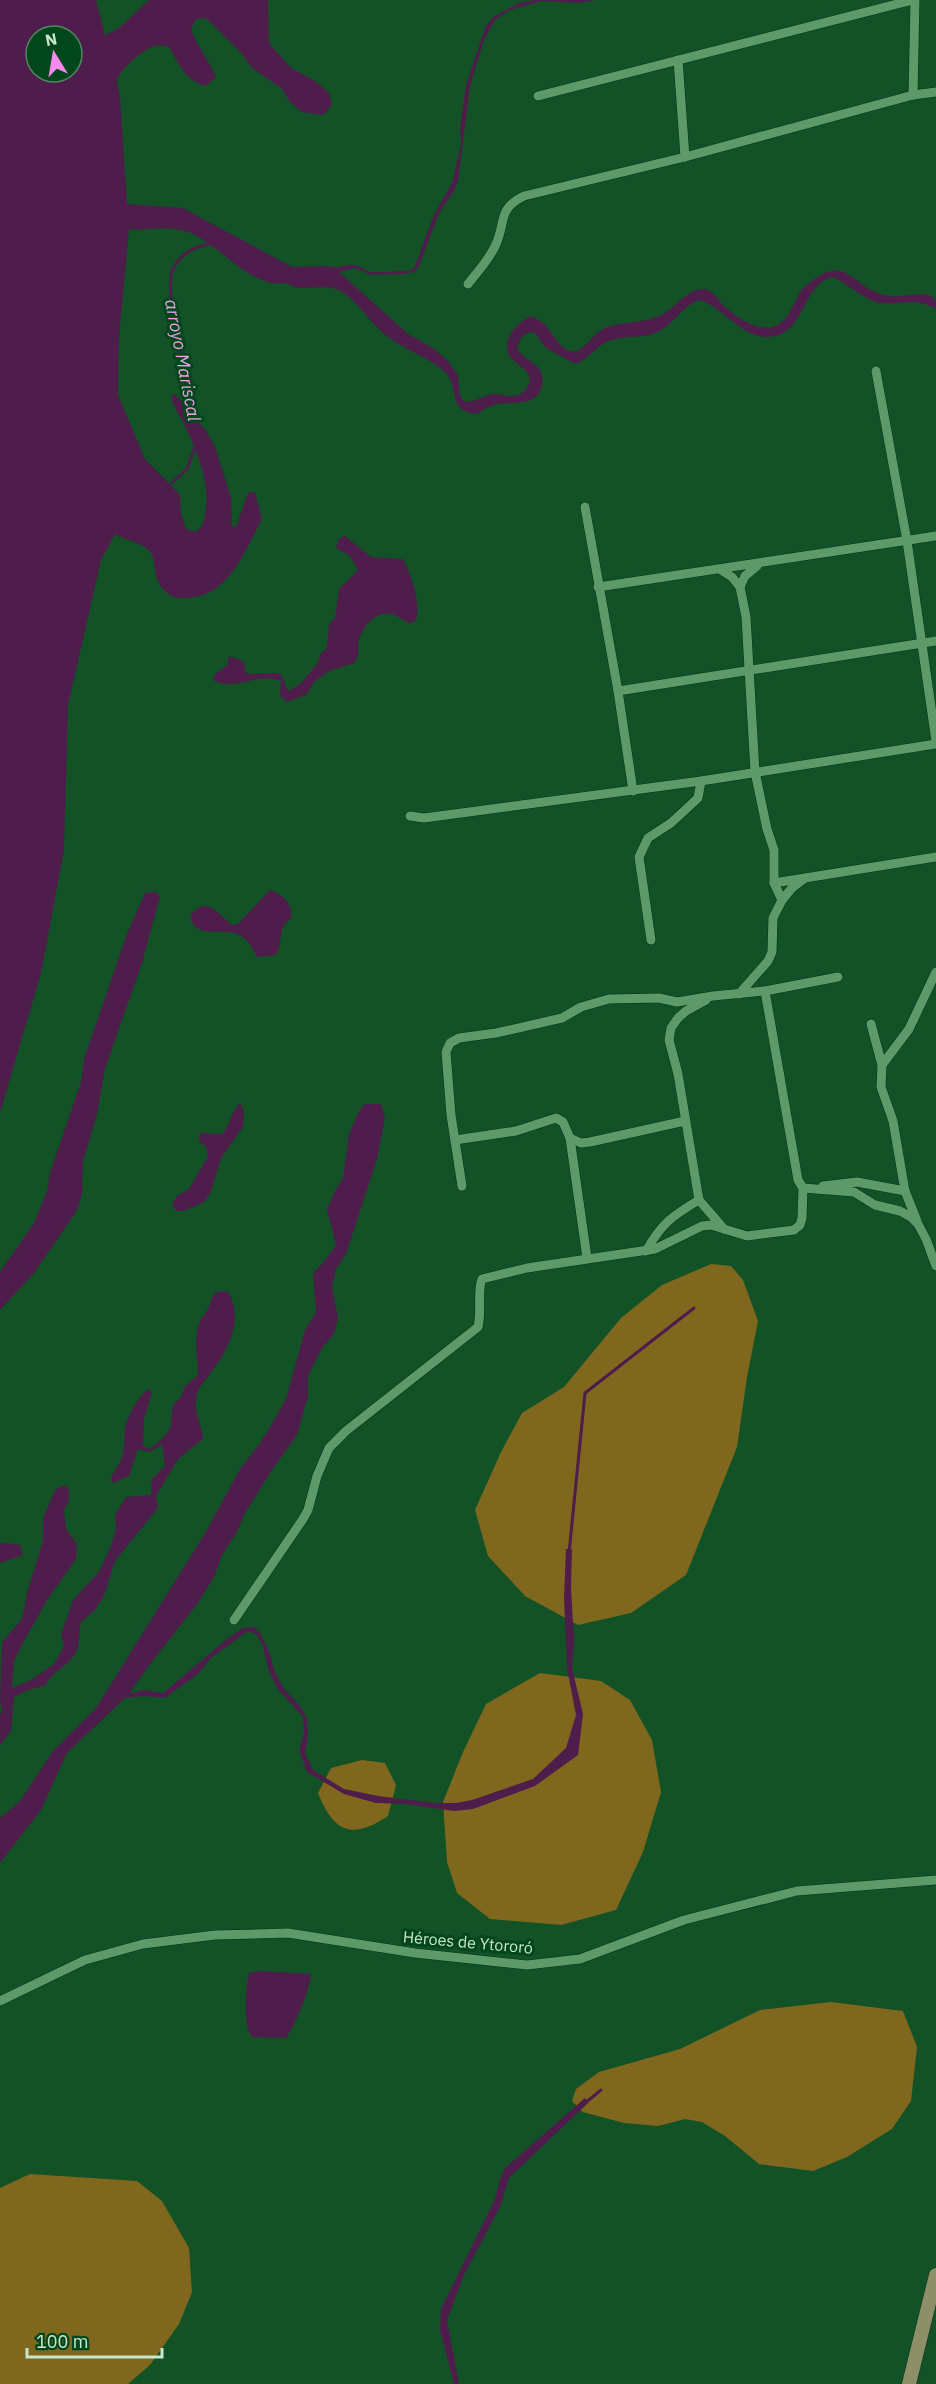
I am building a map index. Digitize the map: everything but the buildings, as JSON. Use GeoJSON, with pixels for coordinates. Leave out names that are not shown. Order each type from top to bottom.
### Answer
{"type":"FeatureCollection","features":[{"type":"Feature","properties":{"kind":"main road"},"geometry":{"type":"LineString","coordinates":[[909,2384],[936,2275]]}},
{"type":"Feature","properties":{"kind":"street"},"geometry":{"type":"LineString","coordinates":[[538,96],[914,0],[913,95]]}},
{"type":"Feature","properties":{"kind":"street"},"geometry":{"type":"LineString","coordinates":[[678,60],[685,157]]}},
{"type":"Feature","properties":{"kind":"street"},"geometry":{"type":"LineString","coordinates":[[468,284],[495,248],[502,218],[515,200],[524,196],[685,157],[913,95],[936,92]]}},
{"type":"Feature","properties":{"kind":"street"},"geometry":{"type":"LineString","coordinates":[[410,816],[424,818],[633,791],[936,742],[907,541],[876,371]]}},
{"type":"Feature","properties":{"kind":"street"},"geometry":{"type":"LineString","coordinates":[[585,507],[633,791]]}},
{"type":"Feature","properties":{"kind":"street"},"geometry":{"type":"LineString","coordinates":[[598,587],[936,536]]}},
{"type":"Feature","properties":{"kind":"street"},"geometry":{"type":"LineString","coordinates":[[740,587],[745,576],[759,564]]}},
{"type":"Feature","properties":{"kind":"street"},"geometry":{"type":"LineString","coordinates":[[721,570],[732,577],[740,587],[746,617],[755,772],[767,829],[774,850],[774,883],[782,900]]}},
{"type":"Feature","properties":{"kind":"street"},"geometry":{"type":"LineString","coordinates":[[618,692],[936,641]]}},
{"type":"Feature","properties":{"kind":"street"},"geometry":{"type":"LineString","coordinates":[[651,940],[639,857],[648,838],[671,823],[698,798],[701,781]]}},
{"type":"Feature","properties":{"kind":"street"},"geometry":{"type":"LineString","coordinates":[[774,883],[936,857]]}},
{"type":"Feature","properties":{"kind":"street"},"geometry":{"type":"LineString","coordinates":[[739,994],[768,961],[772,952],[772,918],[782,900],[805,878]]}},
{"type":"Feature","properties":{"kind":"street"},"geometry":{"type":"LineString","coordinates":[[882,1065],[909,1029],[936,972]]}},
{"type":"Feature","properties":{"kind":"street"},"geometry":{"type":"LineString","coordinates":[[462,1186],[446,1052],[450,1043],[459,1038],[496,1034],[562,1018],[595,1001],[658,998],[677,1002],[765,991],[838,977]]}},
{"type":"Feature","properties":{"kind":"street"},"geometry":{"type":"LineString","coordinates":[[234,1620],[308,1510],[317,1476],[329,1448],[346,1431],[478,1327],[481,1303],[479,1286],[482,1279],[527,1268],[655,1249],[702,1226],[711,1225],[754,1236],[794,1230],[800,1225],[803,1188],[798,1180],[765,991]]}},
{"type":"Feature","properties":{"kind":"street"},"geometry":{"type":"LineString","coordinates":[[713,996],[686,1011],[671,1028],[669,1040],[678,1074],[699,1200],[726,1230]]}},
{"type":"Feature","properties":{"kind":"street"},"geometry":{"type":"LineString","coordinates":[[871,1024],[882,1065],[881,1088],[893,1121],[905,1191],[936,1266]]}},
{"type":"Feature","properties":{"kind":"street"},"geometry":{"type":"LineString","coordinates":[[455,1140],[516,1131],[556,1118],[563,1122],[570,1137],[587,1258]]}},
{"type":"Feature","properties":{"kind":"street"},"geometry":{"type":"LineString","coordinates":[[570,1137],[581,1143],[590,1142],[685,1121]]}},
{"type":"Feature","properties":{"kind":"street"},"geometry":{"type":"LineString","coordinates":[[803,1188],[857,1182],[905,1191]]}},
{"type":"Feature","properties":{"kind":"street"},"geometry":{"type":"LineString","coordinates":[[803,1188],[854,1191],[875,1205],[900,1211],[918,1224]]}},
{"type":"Feature","properties":{"kind":"street"},"geometry":{"type":"LineString","coordinates":[[646,1251],[668,1220],[699,1200]]}},
{"type":"Feature","properties":{"kind":"street","name":"Héroes de Ytororó"},"geometry":{"type":"LineString","coordinates":[[0,2001],[85,1960],[143,1944],[215,1935],[288,1933],[415,1953],[527,1965],[580,1959],[684,1920],[797,1891],[936,1880]]}},
{"type":"Feature","properties":{"kind":"shaded area"},"geometry":{"type":"Polygon","coordinates":[[[0,0],[96,0],[105,35],[119,28],[149,0],[268,0],[269,43],[291,68],[315,81],[329,93],[332,105],[323,115],[302,112],[291,103],[281,88],[252,68],[242,54],[206,18],[196,19],[191,29],[216,77],[206,86],[193,81],[180,66],[169,47],[162,46],[155,46],[139,55],[126,66],[118,77],[127,204],[183,208],[292,267],[352,265],[369,272],[376,272],[412,270],[415,266],[433,217],[452,183],[461,144],[460,128],[466,85],[486,26],[493,17],[519,3],[534,0],[596,0],[578,3],[542,1],[510,10],[495,20],[484,40],[470,86],[458,181],[439,213],[419,266],[414,272],[404,274],[371,275],[355,268],[339,272],[408,334],[433,348],[446,359],[458,375],[460,396],[464,401],[468,402],[495,394],[515,396],[525,390],[530,380],[529,376],[511,357],[507,347],[513,331],[531,316],[544,324],[566,349],[575,351],[583,347],[600,331],[661,315],[692,292],[703,289],[712,293],[739,318],[752,325],[766,328],[783,321],[804,288],[816,278],[835,270],[843,272],[884,295],[929,295],[936,301],[936,309],[916,302],[875,302],[832,277],[816,287],[789,329],[769,337],[757,336],[747,331],[709,304],[699,300],[689,305],[663,329],[643,336],[609,341],[575,364],[546,348],[535,333],[530,332],[522,336],[517,347],[519,352],[541,372],[541,388],[537,395],[531,400],[497,404],[473,414],[463,410],[456,402],[450,378],[446,373],[388,337],[346,294],[339,290],[328,287],[299,288],[286,283],[261,280],[205,241],[187,232],[170,229],[129,229],[119,338],[118,395],[145,459],[180,495],[181,514],[186,529],[195,532],[204,521],[206,486],[194,445],[172,400],[171,396],[175,394],[207,432],[215,447],[231,498],[232,526],[236,527],[248,493],[255,492],[262,519],[234,570],[214,590],[201,596],[180,598],[168,593],[158,582],[151,553],[139,544],[115,534],[101,560],[68,705],[64,850],[41,973],[0,1113],[0,0]]]}},
{"type":"Feature","properties":{"kind":"shaded area"},"geometry":{"type":"Polygon","coordinates":[[[345,536],[371,557],[403,559],[416,598],[416,621],[409,623],[391,614],[375,617],[361,635],[354,663],[329,671],[315,681],[306,695],[287,702],[280,696],[281,681],[264,678],[223,684],[214,681],[214,675],[227,665],[229,656],[245,662],[244,668],[248,674],[279,673],[289,691],[301,683],[317,664],[320,655],[327,647],[329,624],[335,618],[339,589],[358,570],[350,556],[336,548],[339,538],[345,536]]]}},
{"type":"Feature","properties":{"kind":"shaded area"},"geometry":{"type":"Polygon","coordinates":[[[270,890],[286,900],[291,913],[291,918],[283,927],[276,955],[257,957],[243,937],[235,933],[202,930],[197,928],[190,916],[196,910],[207,906],[232,925],[238,924],[270,890]]]}},
{"type":"Feature","properties":{"kind":"shaded area"},"geometry":{"type":"Polygon","coordinates":[[[156,892],[160,896],[142,963],[105,1069],[97,1114],[83,1161],[82,1195],[76,1212],[34,1273],[0,1310],[0,1272],[34,1223],[47,1191],[50,1173],[81,1082],[84,1059],[127,934],[145,893],[156,892]]]}},
{"type":"Feature","properties":{"kind":"shaded area"},"geometry":{"type":"Polygon","coordinates":[[[240,1103],[244,1111],[243,1127],[221,1158],[211,1192],[204,1202],[184,1211],[176,1211],[172,1204],[177,1196],[189,1189],[208,1156],[206,1147],[199,1141],[200,1133],[222,1134],[240,1103]]]}},
{"type":"Feature","properties":{"kind":"shaded area"},"geometry":{"type":"Polygon","coordinates":[[[365,1104],[381,1104],[385,1118],[377,1159],[346,1254],[336,1269],[332,1287],[338,1318],[334,1334],[322,1348],[308,1376],[308,1396],[297,1435],[245,1513],[236,1534],[222,1555],[214,1577],[198,1603],[129,1694],[144,1690],[163,1693],[228,1638],[243,1628],[254,1627],[260,1633],[284,1689],[300,1706],[307,1718],[308,1735],[305,1753],[313,1770],[344,1789],[378,1796],[435,1803],[472,1800],[533,1779],[566,1748],[576,1715],[567,1668],[564,1598],[566,1549],[572,1549],[571,1587],[574,1641],[572,1668],[583,1714],[578,1755],[535,1786],[473,1809],[454,1811],[405,1804],[376,1803],[344,1794],[307,1772],[299,1750],[304,1733],[303,1717],[277,1688],[269,1671],[262,1644],[256,1634],[248,1631],[211,1658],[198,1674],[165,1698],[144,1696],[125,1698],[67,1753],[41,1810],[0,1863],[0,1818],[20,1801],[53,1751],[96,1708],[207,1530],[240,1469],[260,1443],[286,1399],[305,1330],[316,1312],[313,1273],[336,1245],[327,1209],[343,1178],[349,1134],[359,1111],[365,1104]]]}},
{"type":"Feature","properties":{"kind":"shaded area"},"geometry":{"type":"Polygon","coordinates":[[[711,1264],[731,1266],[743,1280],[758,1321],[737,1447],[686,1575],[631,1613],[578,1625],[525,1596],[488,1556],[475,1510],[501,1452],[522,1413],[564,1387],[621,1318],[662,1285],[711,1264]]]}},
{"type":"Feature","properties":{"kind":"shaded area"},"geometry":{"type":"Polygon","coordinates":[[[221,1291],[228,1292],[233,1302],[234,1324],[228,1346],[197,1394],[196,1412],[203,1439],[178,1459],[156,1496],[158,1508],[115,1561],[104,1596],[95,1610],[81,1622],[78,1645],[73,1657],[52,1676],[46,1685],[14,1697],[11,1731],[0,1745],[2,1642],[22,1619],[28,1589],[43,1541],[43,1518],[55,1490],[64,1485],[69,1489],[69,1500],[64,1510],[66,1529],[77,1544],[76,1559],[47,1600],[14,1661],[12,1688],[31,1680],[54,1664],[64,1646],[61,1635],[73,1600],[99,1572],[111,1546],[116,1528],[115,1515],[126,1497],[151,1495],[152,1479],[165,1466],[162,1445],[149,1452],[138,1449],[129,1476],[114,1483],[111,1481],[122,1456],[126,1423],[138,1400],[149,1389],[152,1392],[144,1419],[143,1446],[150,1449],[170,1429],[173,1405],[181,1397],[185,1386],[198,1375],[196,1340],[200,1321],[213,1296],[221,1291]]]}},
{"type":"Feature","properties":{"kind":"shaded area"},"geometry":{"type":"Polygon","coordinates":[[[0,1544],[20,1545],[23,1555],[0,1563],[0,1544]]]}},
{"type":"Feature","properties":{"kind":"shaded area"},"geometry":{"type":"Polygon","coordinates":[[[540,1673],[601,1681],[630,1700],[652,1740],[661,1792],[643,1852],[616,1910],[561,1925],[490,1919],[457,1893],[447,1862],[443,1802],[486,1704],[540,1673]]]}},
{"type":"Feature","properties":{"kind":"shaded area"},"geometry":{"type":"Polygon","coordinates":[[[362,1760],[385,1763],[396,1785],[388,1816],[364,1828],[346,1829],[331,1817],[318,1793],[331,1768],[362,1760]]]}},
{"type":"Feature","properties":{"kind":"shaded area"},"geometry":{"type":"Polygon","coordinates":[[[258,1971],[311,1974],[302,2007],[286,2038],[252,2037],[249,2031],[246,2006],[249,1973],[258,1971]]]}},
{"type":"Feature","properties":{"kind":"shaded area"},"geometry":{"type":"Polygon","coordinates":[[[831,2002],[903,2011],[917,2047],[911,2101],[892,2129],[847,2157],[813,2171],[759,2164],[725,2136],[702,2122],[685,2119],[658,2126],[624,2123],[583,2112],[572,2101],[576,2089],[599,2072],[680,2049],[760,2010],[831,2002]]]}},
{"type":"Feature","properties":{"kind":"shaded area"},"geometry":{"type":"Polygon","coordinates":[[[585,2098],[588,2103],[509,2178],[501,2205],[464,2275],[447,2320],[459,2384],[454,2384],[440,2330],[441,2309],[495,2199],[505,2168],[585,2098]]]}},
{"type":"Feature","properties":{"kind":"shaded area"},"geometry":{"type":"Polygon","coordinates":[[[30,2174],[137,2181],[162,2201],[189,2248],[192,2292],[179,2324],[150,2365],[128,2384],[0,2384],[0,2188],[30,2174]]]}},
{"type":"Feature","properties":{"kind":"waterway","name":"arroyo Mariscal"},"geometry":{"type":"LineString","coordinates":[[195,419],[174,319],[170,281],[176,263],[184,255],[193,249],[210,244]]}},
{"type":"Feature","properties":{"kind":"waterway","name":"arroyo Mariscal"},"geometry":{"type":"LineString","coordinates":[[167,487],[187,469],[195,447]]}},
{"type":"Feature","properties":{"kind":"waterway"},"geometry":{"type":"LineString","coordinates":[[569,1553],[585,1393],[694,1308]]}},
{"type":"Feature","properties":{"kind":"waterway"},"geometry":{"type":"LineString","coordinates":[[584,2104],[601,2090]]}}]}
